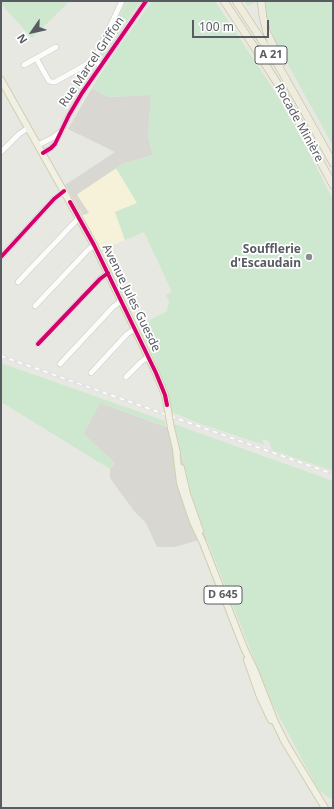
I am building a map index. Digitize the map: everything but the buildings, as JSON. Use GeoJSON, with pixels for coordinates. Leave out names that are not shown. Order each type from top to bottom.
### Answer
{"type":"FeatureCollection","features":[{"type":"Feature","properties":{"kind":"highway","name":"Rocade Minière"},"geometry":{"type":"LineString","coordinates":[[224,1],[281,89],[333,185]]}},
{"type":"Feature","properties":{"kind":"highway","name":"Rocade Minière"},"geometry":{"type":"LineString","coordinates":[[236,1],[278,65],[333,163]]}},
{"type":"Feature","properties":{"kind":"highway"},"geometry":{"type":"LineString","coordinates":[[261,1],[263,17],[269,39],[299,95],[304,110]]}},
{"type":"Feature","properties":{"kind":"main road","name":"Avenue Jules Guesde"},"geometry":{"type":"LineString","coordinates":[[1,80],[94,245],[161,384],[187,494],[203,543],[275,722],[285,742],[325,808]]}},
{"type":"Feature","properties":{"kind":"street","name":"Rue Marcel Griffon"},"geometry":{"type":"LineString","coordinates":[[94,60],[122,1]]}},
{"type":"Feature","properties":{"kind":"street","name":"Rue Marcel Griffon"},"geometry":{"type":"LineString","coordinates":[[42,153],[53,146],[78,99],[146,1]]}},
{"type":"Feature","properties":{"kind":"street"},"geometry":{"type":"LineString","coordinates":[[24,66],[56,47]]}},
{"type":"Feature","properties":{"kind":"street"},"geometry":{"type":"LineString","coordinates":[[36,58],[49,80],[53,82],[94,60],[101,66]]}},
{"type":"Feature","properties":{"kind":"street"},"geometry":{"type":"LineString","coordinates":[[1,152],[28,128]]}},
{"type":"Feature","properties":{"kind":"street","name":"Rue Marcel Griffon"},"geometry":{"type":"LineString","coordinates":[[38,145],[60,132]]}},
{"type":"Feature","properties":{"kind":"street"},"geometry":{"type":"LineString","coordinates":[[1,257],[54,199],[64,191]]}},
{"type":"Feature","properties":{"kind":"street"},"geometry":{"type":"LineString","coordinates":[[18,282],[79,218]]}},
{"type":"Feature","properties":{"kind":"street"},"geometry":{"type":"LineString","coordinates":[[35,306],[94,245]]}},
{"type":"Feature","properties":{"kind":"street"},"geometry":{"type":"LineString","coordinates":[[38,344],[100,279],[108,274]]}},
{"type":"Feature","properties":{"kind":"street"},"geometry":{"type":"LineString","coordinates":[[60,364],[113,307],[121,301]]}},
{"type":"Feature","properties":{"kind":"street"},"geometry":{"type":"LineString","coordinates":[[91,373],[127,334],[135,329]]}},
{"type":"Feature","properties":{"kind":"street"},"geometry":{"type":"LineString","coordinates":[[126,377],[148,357]]}},
{"type":"Feature","properties":{"kind":"shaded area"},"geometry":{"type":"Polygon","coordinates":[[[92,88],[108,97],[151,95],[148,137],[153,155],[124,163],[79,193],[77,195],[89,213],[83,215],[65,185],[115,152],[68,129],[92,88]]]}},
{"type":"Feature","properties":{"kind":"shaded area"},"geometry":{"type":"Polygon","coordinates":[[[116,168],[137,203],[115,212],[125,240],[101,250],[83,215],[89,213],[77,195],[116,168]]]}},
{"type":"Feature","properties":{"kind":"shaded area"},"geometry":{"type":"Polygon","coordinates":[[[100,403],[175,430],[193,500],[207,540],[195,541],[175,547],[157,547],[146,523],[134,511],[110,478],[110,469],[115,463],[83,434],[100,403]]]}},
{"type":"Feature","properties":{"kind":"green space"},"geometry":{"type":"Polygon","coordinates":[[[1,1],[70,1],[32,38],[1,4],[1,1]]]}},
{"type":"Feature","properties":{"kind":"green space"},"geometry":{"type":"Polygon","coordinates":[[[126,1],[141,1],[102,57],[100,56],[126,1]]]}},
{"type":"Feature","properties":{"kind":"green space"},"geometry":{"type":"Polygon","coordinates":[[[152,1],[215,1],[277,95],[299,133],[333,200],[333,471],[272,450],[269,441],[262,439],[264,445],[198,423],[172,412],[157,364],[142,333],[150,320],[167,311],[169,301],[166,295],[172,292],[144,232],[125,240],[115,212],[137,203],[116,168],[124,163],[153,155],[148,137],[151,95],[108,97],[92,88],[109,61],[152,1]]]}},
{"type":"Feature","properties":{"kind":"green space"},"geometry":{"type":"Polygon","coordinates":[[[244,1],[333,1],[333,146],[274,39],[265,10],[255,2],[248,6],[244,1]]]}},
{"type":"Feature","properties":{"kind":"green space"},"geometry":{"type":"Polygon","coordinates":[[[84,68],[91,68],[92,71],[76,93],[74,92],[84,68]]]}},
{"type":"Feature","properties":{"kind":"green space"},"geometry":{"type":"Polygon","coordinates":[[[1,363],[165,421],[165,426],[100,403],[83,433],[115,463],[110,469],[1,402],[1,363]]]}},
{"type":"Feature","properties":{"kind":"green space"},"geometry":{"type":"Polygon","coordinates":[[[174,424],[333,481],[333,798],[330,799],[318,789],[273,705],[264,684],[207,540],[193,500],[174,424]]]}},
{"type":"Feature","properties":{"kind":"railway"},"geometry":{"type":"LineString","coordinates":[[1,356],[333,474]]}},
{"type":"Feature","properties":{"kind":"cycle path"},"geometry":{"type":"LineString","coordinates":[[43,153],[55,144],[82,93],[146,1]]}},
{"type":"Feature","properties":{"kind":"cycle path"},"geometry":{"type":"LineString","coordinates":[[1,257],[54,199],[64,191]]}},
{"type":"Feature","properties":{"kind":"cycle path"},"geometry":{"type":"LineString","coordinates":[[70,202],[94,245],[156,373],[165,395],[167,405]]}},
{"type":"Feature","properties":{"kind":"cycle path"},"geometry":{"type":"LineString","coordinates":[[38,344],[100,279],[108,273]]}},
{"type":"Feature","properties":{"kind":"place","name":"Soufflerie d'Escaudain"},"geometry":{"type":"Point","coordinates":[309,257]}}]}
